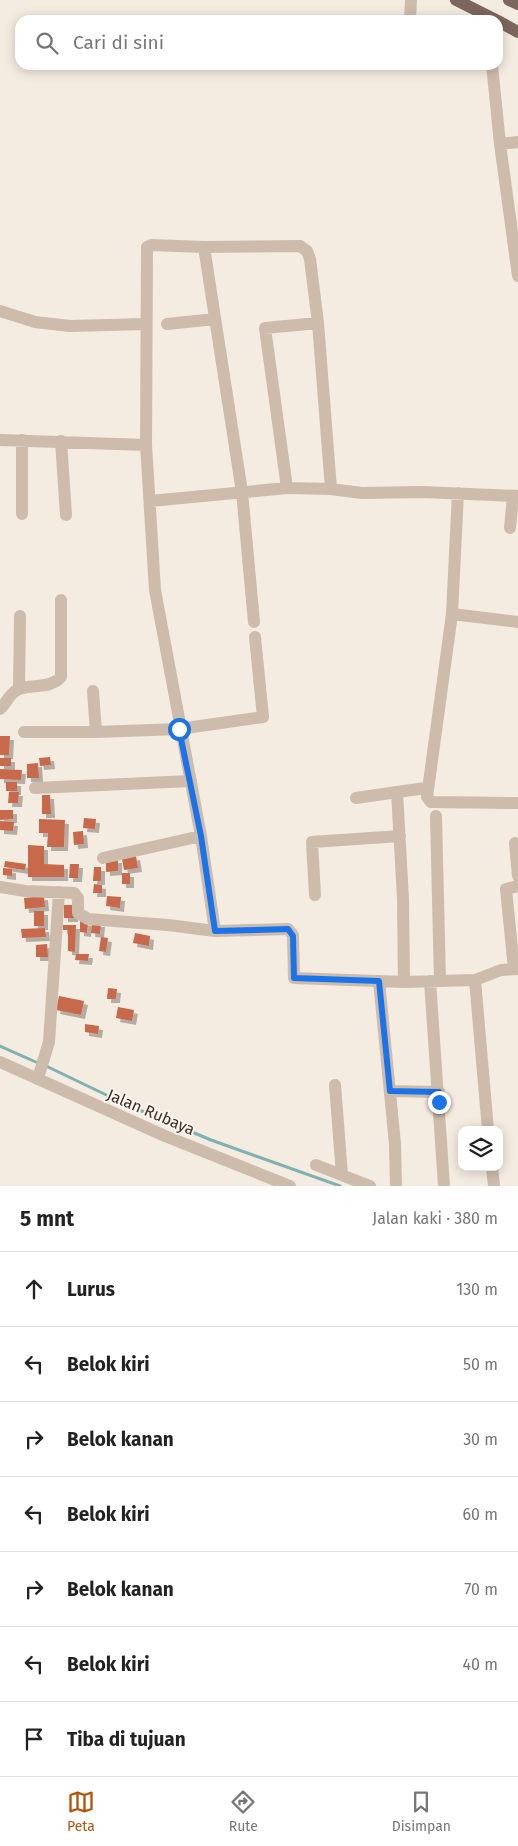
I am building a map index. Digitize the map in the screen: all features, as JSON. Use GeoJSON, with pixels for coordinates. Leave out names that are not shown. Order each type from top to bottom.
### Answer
{"type":"FeatureCollection","features":[{"type":"Feature","properties":{"kind":"main road"},"geometry":{"type":"LineString","coordinates":[[456,0],[481,15]]}},
{"type":"Feature","properties":{"kind":"main road"},"geometry":{"type":"LineString","coordinates":[[510,0],[518,4]]}},
{"type":"Feature","properties":{"kind":"main road"},"geometry":{"type":"LineString","coordinates":[[503,24],[518,32]]}},
{"type":"Feature","properties":{"kind":"street"},"geometry":{"type":"LineString","coordinates":[[410,15],[411,0]]}},
{"type":"Feature","properties":{"kind":"street"},"geometry":{"type":"LineString","coordinates":[[493,70],[500,144],[518,276]]}},
{"type":"Feature","properties":{"kind":"street"},"geometry":{"type":"LineString","coordinates":[[500,144],[518,142]]}},
{"type":"Feature","properties":{"kind":"street"},"geometry":{"type":"LineString","coordinates":[[215,931],[201,836],[179,729],[155,590],[146,445],[148,247],[151,245],[204,247],[300,246],[307,251],[310,259],[318,323],[331,489]]}},
{"type":"Feature","properties":{"kind":"street"},"geometry":{"type":"LineString","coordinates":[[204,247],[242,492],[254,622]]}},
{"type":"Feature","properties":{"kind":"street"},"geometry":{"type":"LineString","coordinates":[[0,311],[35,322],[70,326],[146,324]]}},
{"type":"Feature","properties":{"kind":"street"},"geometry":{"type":"LineString","coordinates":[[167,324],[215,319]]}},
{"type":"Feature","properties":{"kind":"street"},"geometry":{"type":"LineString","coordinates":[[287,488],[265,328],[318,323]]}},
{"type":"Feature","properties":{"kind":"street"},"geometry":{"type":"LineString","coordinates":[[0,440],[146,445]]}},
{"type":"Feature","properties":{"kind":"street"},"geometry":{"type":"LineString","coordinates":[[22,440],[22,514]]}},
{"type":"Feature","properties":{"kind":"street"},"geometry":{"type":"LineString","coordinates":[[61,441],[66,515]]}},
{"type":"Feature","properties":{"kind":"street"},"geometry":{"type":"LineString","coordinates":[[150,501],[287,488],[331,489],[362,494],[458,493],[515,496],[510,528]]}},
{"type":"Feature","properties":{"kind":"street"},"geometry":{"type":"LineString","coordinates":[[458,493],[448,658],[426,788],[427,797],[431,802],[518,803]]}},
{"type":"Feature","properties":{"kind":"street"},"geometry":{"type":"LineString","coordinates":[[0,709],[12,693],[19,689],[54,684],[61,678],[61,600]]}},
{"type":"Feature","properties":{"kind":"street"},"geometry":{"type":"LineString","coordinates":[[452,614],[518,622]]}},
{"type":"Feature","properties":{"kind":"street"},"geometry":{"type":"LineString","coordinates":[[19,689],[20,616]]}},
{"type":"Feature","properties":{"kind":"street"},"geometry":{"type":"LineString","coordinates":[[24,732],[179,729],[263,717],[255,637]]}},
{"type":"Feature","properties":{"kind":"street"},"geometry":{"type":"LineString","coordinates":[[93,691],[96,732]]}},
{"type":"Feature","properties":{"kind":"street"},"geometry":{"type":"LineString","coordinates":[[35,788],[190,781]]}},
{"type":"Feature","properties":{"kind":"street"},"geometry":{"type":"LineString","coordinates":[[356,798],[426,788]]}},
{"type":"Feature","properties":{"kind":"street"},"geometry":{"type":"LineString","coordinates":[[397,792],[404,982]]}},
{"type":"Feature","properties":{"kind":"street"},"geometry":{"type":"LineString","coordinates":[[436,816],[435,981],[444,1186]]}},
{"type":"Feature","properties":{"kind":"street"},"geometry":{"type":"LineString","coordinates":[[103,858],[201,836]]}},
{"type":"Feature","properties":{"kind":"street"},"geometry":{"type":"LineString","coordinates":[[315,895],[312,842],[400,836]]}},
{"type":"Feature","properties":{"kind":"street"},"geometry":{"type":"LineString","coordinates":[[515,843],[518,876]]}},
{"type":"Feature","properties":{"kind":"street"},"geometry":{"type":"LineString","coordinates":[[0,887],[76,895],[78,913],[88,919],[168,925],[215,931],[288,929],[293,936],[294,978],[404,982],[475,980],[501,970],[516,969],[506,889],[518,886]]}},
{"type":"Feature","properties":{"kind":"street"},"geometry":{"type":"LineString","coordinates":[[39,1075],[49,1042],[59,892]]}},
{"type":"Feature","properties":{"kind":"street"},"geometry":{"type":"LineString","coordinates":[[475,980],[488,1126]]}},
{"type":"Feature","properties":{"kind":"street"},"geometry":{"type":"LineString","coordinates":[[379,981],[390,1091],[396,1186]]}},
{"type":"Feature","properties":{"kind":"street","name":"Jalan Rubaya"},"geometry":{"type":"LineString","coordinates":[[0,1062],[39,1075],[164,1136],[290,1186]]}},
{"type":"Feature","properties":{"kind":"street"},"geometry":{"type":"LineString","coordinates":[[335,1085],[342,1175]]}},
{"type":"Feature","properties":{"kind":"street"},"geometry":{"type":"LineString","coordinates":[[390,1091],[439,1092]]}},
{"type":"Feature","properties":{"kind":"street"},"geometry":{"type":"LineString","coordinates":[[316,1165],[370,1186]]}},
{"type":"Feature","properties":{"kind":"street"},"geometry":{"type":"LineString","coordinates":[[492,1171],[494,1186]]}},
{"type":"Feature","properties":{"kind":"building"},"geometry":{"type":"Polygon","coordinates":[[[0,736],[10,736],[9,755],[0,755],[0,736]]]}},
{"type":"Feature","properties":{"kind":"building"},"geometry":{"type":"Polygon","coordinates":[[[50,757],[51,765],[40,766],[39,758],[50,757]]]}},
{"type":"Feature","properties":{"kind":"building"},"geometry":{"type":"Polygon","coordinates":[[[0,758],[11,758],[11,766],[0,766],[0,758]]]}},
{"type":"Feature","properties":{"kind":"building"},"geometry":{"type":"Polygon","coordinates":[[[38,763],[39,778],[27,778],[27,764],[38,763]]]}},
{"type":"Feature","properties":{"kind":"building"},"geometry":{"type":"Polygon","coordinates":[[[0,769],[22,770],[21,780],[0,779],[0,769]]]}},
{"type":"Feature","properties":{"kind":"building"},"geometry":{"type":"Polygon","coordinates":[[[6,782],[17,782],[17,791],[6,791],[6,782]]]}},
{"type":"Feature","properties":{"kind":"building"},"geometry":{"type":"Polygon","coordinates":[[[9,792],[19,792],[18,803],[8,803],[9,792]]]}},
{"type":"Feature","properties":{"kind":"building"},"geometry":{"type":"Polygon","coordinates":[[[42,795],[50,795],[51,814],[42,814],[42,795]]]}},
{"type":"Feature","properties":{"kind":"building"},"geometry":{"type":"Polygon","coordinates":[[[0,810],[13,810],[13,819],[0,820],[0,810]]]}},
{"type":"Feature","properties":{"kind":"building"},"geometry":{"type":"Polygon","coordinates":[[[84,818],[96,819],[95,829],[83,828],[84,818]]]}},
{"type":"Feature","properties":{"kind":"building"},"geometry":{"type":"Polygon","coordinates":[[[39,819],[65,820],[64,847],[47,847],[48,833],[39,833],[39,819]]]}},
{"type":"Feature","properties":{"kind":"building"},"geometry":{"type":"Polygon","coordinates":[[[0,821],[14,822],[13,831],[0,830],[0,821]]]}},
{"type":"Feature","properties":{"kind":"building"},"geometry":{"type":"Polygon","coordinates":[[[83,831],[84,844],[74,845],[73,832],[83,831]]]}},
{"type":"Feature","properties":{"kind":"building"},"geometry":{"type":"Polygon","coordinates":[[[28,845],[44,846],[44,864],[64,865],[64,877],[28,877],[28,845]]]}},
{"type":"Feature","properties":{"kind":"building"},"geometry":{"type":"Polygon","coordinates":[[[136,856],[138,868],[124,870],[122,859],[136,856]]]}},
{"type":"Feature","properties":{"kind":"building"},"geometry":{"type":"Polygon","coordinates":[[[106,859],[118,859],[118,871],[106,872],[106,859]]]}},
{"type":"Feature","properties":{"kind":"building"},"geometry":{"type":"Polygon","coordinates":[[[5,861],[26,864],[25,870],[4,867],[5,861]]]}},
{"type":"Feature","properties":{"kind":"building"},"geometry":{"type":"Polygon","coordinates":[[[70,864],[79,864],[78,878],[69,878],[70,864]]]}},
{"type":"Feature","properties":{"kind":"building"},"geometry":{"type":"Polygon","coordinates":[[[94,867],[101,867],[101,881],[93,881],[94,867]]]}},
{"type":"Feature","properties":{"kind":"building"},"geometry":{"type":"Polygon","coordinates":[[[3,868],[12,869],[12,876],[3,875],[3,868]]]}},
{"type":"Feature","properties":{"kind":"building"},"geometry":{"type":"Polygon","coordinates":[[[122,873],[130,873],[130,884],[122,884],[122,873]]]}},
{"type":"Feature","properties":{"kind":"building"},"geometry":{"type":"Polygon","coordinates":[[[94,884],[102,885],[102,893],[93,893],[94,884]]]}},
{"type":"Feature","properties":{"kind":"building"},"geometry":{"type":"Polygon","coordinates":[[[44,896],[45,907],[25,909],[24,898],[44,896]]]}},
{"type":"Feature","properties":{"kind":"building"},"geometry":{"type":"Polygon","coordinates":[[[107,896],[121,897],[120,908],[106,906],[107,896]]]}},
{"type":"Feature","properties":{"kind":"building"},"geometry":{"type":"Polygon","coordinates":[[[64,905],[74,905],[74,918],[64,918],[64,905]]]}},
{"type":"Feature","properties":{"kind":"building"},"geometry":{"type":"Polygon","coordinates":[[[34,911],[44,911],[44,926],[34,926],[34,911]]]}},
{"type":"Feature","properties":{"kind":"building"},"geometry":{"type":"Polygon","coordinates":[[[80,921],[88,922],[87,933],[80,932],[80,921]]]}},
{"type":"Feature","properties":{"kind":"building"},"geometry":{"type":"Polygon","coordinates":[[[92,923],[101,923],[100,934],[91,933],[92,923]]]}},
{"type":"Feature","properties":{"kind":"building"},"geometry":{"type":"Polygon","coordinates":[[[63,925],[76,925],[75,952],[68,951],[68,930],[63,930],[63,925]]]}},
{"type":"Feature","properties":{"kind":"building"},"geometry":{"type":"Polygon","coordinates":[[[45,928],[46,937],[22,938],[21,929],[45,928]]]}},
{"type":"Feature","properties":{"kind":"building"},"geometry":{"type":"Polygon","coordinates":[[[135,933],[150,936],[149,946],[133,943],[135,933]]]}},
{"type":"Feature","properties":{"kind":"building"},"geometry":{"type":"Polygon","coordinates":[[[101,937],[108,938],[106,952],[99,951],[101,937]]]}},
{"type":"Feature","properties":{"kind":"building"},"geometry":{"type":"Polygon","coordinates":[[[47,944],[48,957],[36,957],[36,945],[47,944]]]}},
{"type":"Feature","properties":{"kind":"building"},"geometry":{"type":"Polygon","coordinates":[[[76,954],[89,954],[88,961],[75,960],[76,954]]]}},
{"type":"Feature","properties":{"kind":"building"},"geometry":{"type":"Polygon","coordinates":[[[108,988],[117,989],[116,999],[107,999],[108,988]]]}},
{"type":"Feature","properties":{"kind":"building"},"geometry":{"type":"Polygon","coordinates":[[[59,996],[84,1001],[81,1015],[56,1010],[59,996]]]}},
{"type":"Feature","properties":{"kind":"building"},"geometry":{"type":"Polygon","coordinates":[[[118,1007],[134,1010],[132,1021],[116,1018],[118,1007]]]}},
{"type":"Feature","properties":{"kind":"building"},"geometry":{"type":"Polygon","coordinates":[[[85,1024],[99,1026],[98,1034],[85,1032],[85,1024]]]}},
{"type":"Feature","properties":{"kind":"waterway"},"geometry":{"type":"LineString","coordinates":[[0,1046],[38,1063]]}},
{"type":"Feature","properties":{"kind":"waterway"},"geometry":{"type":"LineString","coordinates":[[44,1065],[123,1103],[211,1140],[340,1186]]}},
{"type":"Feature","properties":{"kind":"route"},"geometry":{"type":"LineString","coordinates":[[179,729],[201,836],[215,931],[288,929],[292,931],[293,936],[294,978],[379,981],[390,1091],[439,1092],[439,1102]]}}]}
